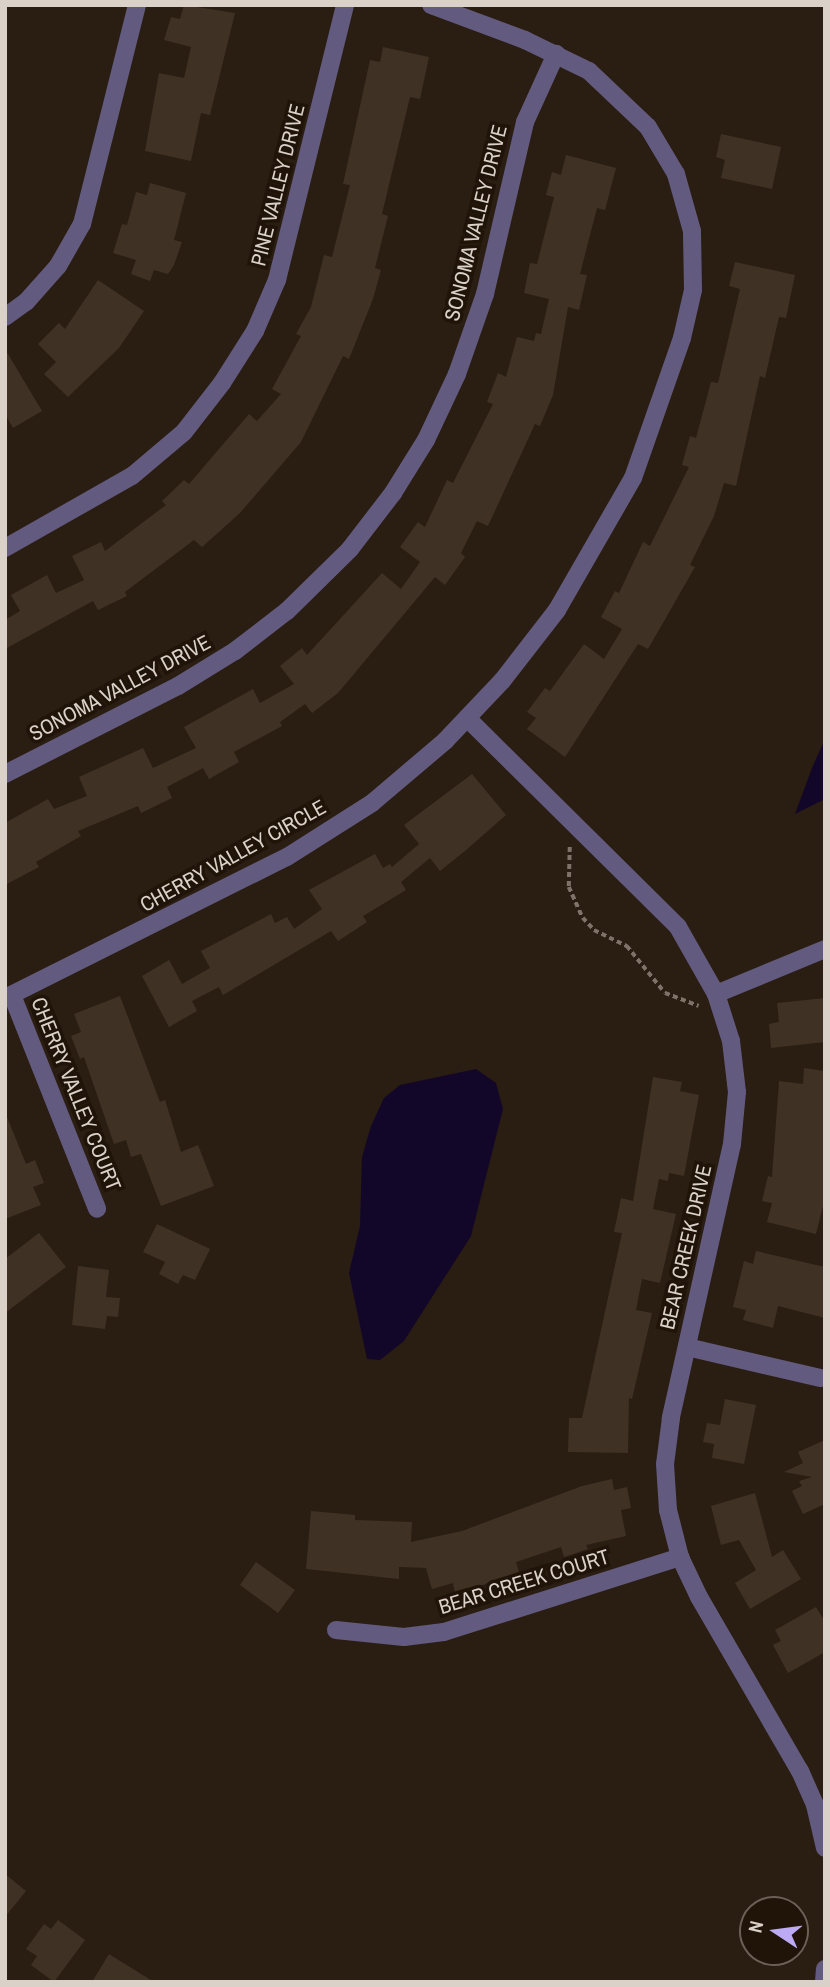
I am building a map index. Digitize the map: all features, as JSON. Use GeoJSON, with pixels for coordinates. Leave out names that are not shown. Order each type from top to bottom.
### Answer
{"type":"FeatureCollection","features":[{"type":"Feature","properties":{"kind":"street"},"geometry":{"type":"LineString","coordinates":[[5,317],[26,302],[58,266],[82,224],[97,181],[137,5]]}},
{"type":"Feature","properties":{"kind":"street","name":"PINE VALLEY DRIVE"},"geometry":{"type":"LineString","coordinates":[[5,548],[132,476],[184,432],[222,383],[255,331],[277,280],[345,5]]}},
{"type":"Feature","properties":{"kind":"street","name":"CHERRY VALLEY CIRCLE"},"geometry":{"type":"LineString","coordinates":[[9,997],[287,857],[372,803],[467,718],[558,610],[597,547],[654,426],[693,290],[692,231],[676,174],[648,127],[620,96],[589,71],[556,54],[431,5]]}},
{"type":"Feature","properties":{"kind":"street","name":"SONOMA VALLEY DRIVE"},"geometry":{"type":"LineString","coordinates":[[5,775],[178,686],[235,651],[287,611],[350,549],[393,494],[426,440],[457,374],[485,294],[525,122],[556,54]]}},
{"type":"Feature","properties":{"kind":"street","name":"BEAR CREEK DRIVE"},"geometry":{"type":"LineString","coordinates":[[467,718],[678,927],[716,994],[731,1041],[735,1118],[665,1464],[668,1510],[680,1557],[820,1803],[825,1848]]}},
{"type":"Feature","properties":{"kind":"street"},"geometry":{"type":"LineString","coordinates":[[716,994],[825,949]]}},
{"type":"Feature","properties":{"kind":"street","name":"CHERRY VALLEY COURT"},"geometry":{"type":"LineString","coordinates":[[9,997],[97,1209]]}},
{"type":"Feature","properties":{"kind":"street"},"geometry":{"type":"LineString","coordinates":[[687,1347],[820,1378]]}},
{"type":"Feature","properties":{"kind":"street","name":"BEAR CREEK COURT"},"geometry":{"type":"LineString","coordinates":[[336,1630],[404,1637],[444,1632],[680,1557]]}},
{"type":"Feature","properties":{"kind":"street"},"geometry":{"type":"LineString","coordinates":[[824,1982],[825,1969]]}},
{"type":"Feature","properties":{"kind":"path"},"geometry":{"type":"LineString","coordinates":[[570,845],[569,887],[583,918],[594,930],[627,946],[665,993],[699,1006]]}},
{"type":"Feature","properties":{"kind":"shaded area"},"geometry":{"type":"Polygon","coordinates":[[[825,739],[825,799],[795,814],[812,768],[825,739]]]}},
{"type":"Feature","properties":{"kind":"shaded area"},"geometry":{"type":"Polygon","coordinates":[[[476,1069],[496,1083],[503,1109],[471,1236],[404,1341],[380,1360],[367,1359],[349,1273],[360,1226],[362,1157],[371,1126],[384,1098],[400,1085],[476,1069]]]}},
{"type":"Feature","properties":{"kind":"building"},"geometry":{"type":"Polygon","coordinates":[[[184,5],[235,13],[210,115],[201,113],[191,161],[145,151],[159,73],[184,78],[191,47],[164,40],[171,17],[180,19],[184,5]]]}},
{"type":"Feature","properties":{"kind":"building"},"geometry":{"type":"Polygon","coordinates":[[[383,47],[429,57],[420,99],[410,97],[382,214],[388,216],[375,268],[381,270],[373,299],[349,359],[343,356],[301,442],[240,513],[202,547],[194,540],[125,592],[127,596],[98,610],[93,601],[5,649],[5,620],[20,611],[11,595],[47,575],[56,593],[84,580],[72,556],[101,542],[105,551],[166,505],[162,501],[184,480],[189,484],[249,414],[257,421],[281,394],[272,389],[301,336],[296,334],[311,307],[324,255],[332,257],[350,185],[343,184],[370,60],[380,62],[383,47]]]}},
{"type":"Feature","properties":{"kind":"building"},"geometry":{"type":"Polygon","coordinates":[[[721,134],[781,147],[772,189],[721,178],[725,160],[716,157],[721,134]]]}},
{"type":"Feature","properties":{"kind":"building"},"geometry":{"type":"Polygon","coordinates":[[[566,155],[616,168],[605,210],[597,208],[580,274],[587,275],[579,310],[568,307],[553,395],[540,426],[535,424],[488,526],[477,521],[461,553],[465,557],[445,585],[435,577],[338,693],[312,713],[305,704],[280,722],[282,726],[234,752],[239,762],[209,779],[203,768],[167,787],[172,798],[141,813],[138,806],[78,831],[81,836],[36,862],[39,867],[5,885],[5,823],[48,799],[54,809],[87,796],[79,777],[143,748],[153,768],[196,748],[184,727],[253,689],[260,703],[294,684],[280,666],[302,648],[307,655],[382,573],[401,589],[420,562],[400,547],[418,522],[425,527],[447,480],[453,483],[493,404],[487,402],[498,373],[506,377],[517,337],[534,341],[536,333],[541,334],[549,299],[524,293],[530,263],[537,264],[554,197],[546,195],[552,172],[561,175],[566,155]]]}},
{"type":"Feature","properties":{"kind":"building"},"geometry":{"type":"Polygon","coordinates":[[[150,183],[186,193],[174,240],[182,242],[174,265],[168,274],[154,270],[150,281],[131,274],[136,260],[113,253],[122,224],[127,225],[136,192],[147,195],[150,183]]]}},
{"type":"Feature","properties":{"kind":"building"},"geometry":{"type":"Polygon","coordinates":[[[735,262],[795,275],[786,318],[779,317],[765,378],[760,376],[736,486],[724,483],[714,516],[690,565],[695,567],[648,649],[638,644],[565,757],[527,729],[536,718],[527,712],[545,688],[550,691],[584,644],[604,659],[622,629],[601,617],[615,591],[619,593],[643,542],[650,546],[689,467],[682,465],[690,436],[696,438],[711,382],[718,383],[740,289],[729,286],[735,262]]]}},
{"type":"Feature","properties":{"kind":"building"},"geometry":{"type":"Polygon","coordinates":[[[98,280],[144,311],[119,348],[68,397],[44,374],[56,362],[38,344],[59,323],[65,329],[98,280]]]}},
{"type":"Feature","properties":{"kind":"building"},"geometry":{"type":"Polygon","coordinates":[[[5,349],[42,411],[13,428],[5,414],[5,349]]]}},
{"type":"Feature","properties":{"kind":"building"},"geometry":{"type":"Polygon","coordinates":[[[472,774],[506,815],[465,851],[440,871],[430,858],[401,882],[406,890],[363,916],[367,922],[338,941],[331,931],[223,995],[219,987],[192,1001],[197,1011],[169,1027],[142,976],[169,960],[182,984],[210,968],[201,951],[271,914],[275,923],[287,917],[294,929],[322,909],[309,890],[375,854],[383,868],[390,864],[392,867],[419,844],[404,825],[472,774]]]}},
{"type":"Feature","properties":{"kind":"building"},"geometry":{"type":"Polygon","coordinates":[[[120,996],[160,1102],[165,1100],[181,1152],[198,1145],[214,1186],[161,1206],[141,1154],[131,1157],[126,1140],[114,1144],[84,1057],[80,1059],[71,1036],[81,1032],[74,1014],[120,996]]]}},
{"type":"Feature","properties":{"kind":"building"},"geometry":{"type":"Polygon","coordinates":[[[825,998],[825,1042],[771,1048],[769,1024],[779,1022],[777,1003],[825,998]]]}},
{"type":"Feature","properties":{"kind":"building"},"geometry":{"type":"Polygon","coordinates":[[[804,1068],[825,1071],[825,1198],[816,1234],[767,1222],[772,1203],[762,1201],[768,1176],[772,1177],[779,1081],[803,1084],[804,1068]]]}},
{"type":"Feature","properties":{"kind":"building"},"geometry":{"type":"Polygon","coordinates":[[[653,1077],[682,1082],[680,1091],[699,1095],[684,1176],[669,1173],[668,1181],[659,1179],[653,1209],[676,1214],[660,1283],[642,1279],[636,1310],[652,1313],[632,1399],[629,1398],[628,1453],[568,1452],[569,1418],[582,1418],[622,1233],[614,1232],[621,1198],[633,1201],[653,1077]]]}},
{"type":"Feature","properties":{"kind":"building"},"geometry":{"type":"Polygon","coordinates":[[[5,1112],[26,1164],[35,1160],[44,1183],[33,1187],[41,1205],[5,1219],[5,1112]]]}},
{"type":"Feature","properties":{"kind":"building"},"geometry":{"type":"Polygon","coordinates":[[[157,1224],[210,1249],[195,1280],[183,1275],[178,1284],[159,1274],[165,1262],[143,1252],[157,1224]]]}},
{"type":"Feature","properties":{"kind":"building"},"geometry":{"type":"Polygon","coordinates":[[[39,1233],[66,1267],[5,1313],[5,1259],[39,1233]]]}},
{"type":"Feature","properties":{"kind":"building"},"geometry":{"type":"Polygon","coordinates":[[[756,1251],[825,1267],[825,1318],[778,1306],[773,1328],[743,1320],[746,1310],[733,1307],[744,1261],[753,1264],[756,1251]]]}},
{"type":"Feature","properties":{"kind":"building"},"geometry":{"type":"Polygon","coordinates":[[[78,1266],[109,1270],[106,1297],[120,1298],[118,1317],[107,1316],[105,1329],[72,1325],[78,1266]]]}},
{"type":"Feature","properties":{"kind":"building"},"geometry":{"type":"Polygon","coordinates":[[[725,1399],[756,1405],[744,1464],[712,1458],[714,1444],[703,1442],[707,1423],[720,1425],[725,1399]]]}},
{"type":"Feature","properties":{"kind":"building"},"geometry":{"type":"Polygon","coordinates":[[[825,1440],[825,1504],[803,1514],[792,1491],[802,1486],[799,1481],[812,1477],[784,1472],[803,1463],[798,1452],[825,1440]]]}},
{"type":"Feature","properties":{"kind":"building"},"geometry":{"type":"Polygon","coordinates":[[[612,1479],[614,1490],[627,1487],[631,1508],[621,1510],[626,1536],[586,1545],[588,1549],[564,1557],[561,1547],[516,1562],[519,1572],[477,1587],[455,1593],[453,1583],[432,1589],[426,1568],[399,1567],[399,1579],[306,1569],[311,1511],[355,1515],[355,1520],[412,1522],[411,1542],[462,1531],[582,1486],[612,1479]]]}},
{"type":"Feature","properties":{"kind":"building"},"geometry":{"type":"Polygon","coordinates":[[[755,1493],[772,1557],[783,1550],[801,1579],[750,1609],[735,1583],[756,1570],[739,1540],[721,1545],[711,1506],[755,1493]]]}},
{"type":"Feature","properties":{"kind":"building"},"geometry":{"type":"Polygon","coordinates":[[[256,1562],[295,1590],[278,1613],[240,1585],[256,1562]]]}},
{"type":"Feature","properties":{"kind":"building"},"geometry":{"type":"Polygon","coordinates":[[[816,1607],[825,1622],[825,1652],[788,1673],[773,1645],[781,1641],[775,1630],[816,1607]]]}},
{"type":"Feature","properties":{"kind":"building"},"geometry":{"type":"Polygon","coordinates":[[[5,1874],[26,1891],[5,1917],[5,1874]]]}},
{"type":"Feature","properties":{"kind":"building"},"geometry":{"type":"Polygon","coordinates":[[[58,1920],[85,1940],[54,1982],[31,1965],[37,1956],[26,1949],[44,1924],[51,1929],[58,1920]]]}},
{"type":"Feature","properties":{"kind":"building"},"geometry":{"type":"Polygon","coordinates":[[[109,1954],[154,1982],[92,1982],[109,1954]]]}}]}
